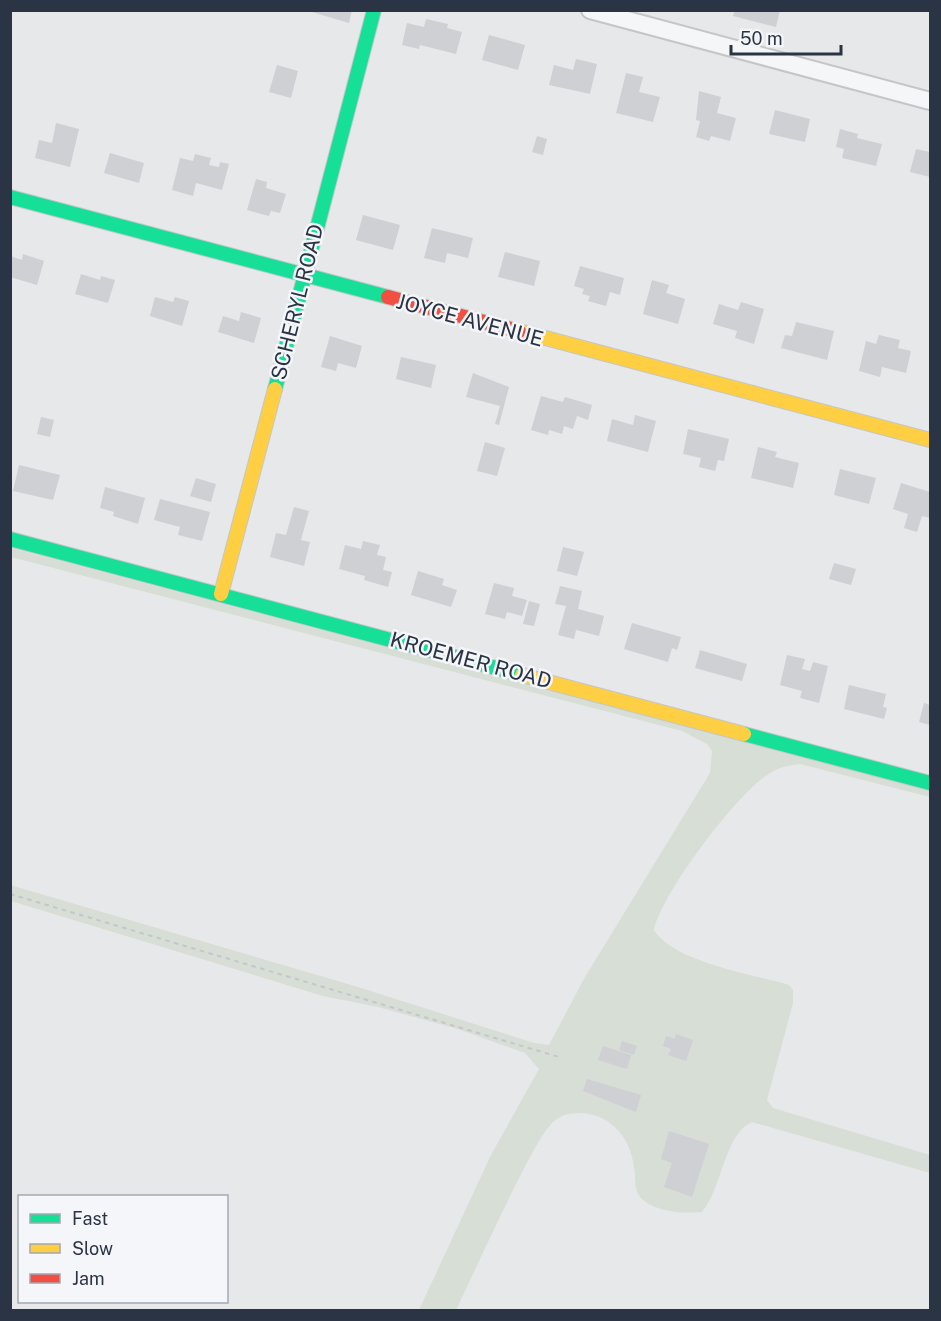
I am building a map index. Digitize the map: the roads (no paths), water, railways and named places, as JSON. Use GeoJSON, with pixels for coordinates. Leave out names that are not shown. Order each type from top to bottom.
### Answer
{"type":"FeatureCollection","features":[{"type":"Feature","properties":{"kind":"street","name":"SCHERYL ROAD"},"geometry":{"type":"LineString","coordinates":[[221,594],[374,10]]}},
{"type":"Feature","properties":{"kind":"street"},"geometry":{"type":"LineString","coordinates":[[590,10],[930,100]]}},
{"type":"Feature","properties":{"kind":"street","name":"JOYCE AVENUE"},"geometry":{"type":"LineString","coordinates":[[10,197],[930,440]]}},
{"type":"Feature","properties":{"kind":"street","name":"KROEMER ROAD"},"geometry":{"type":"LineString","coordinates":[[10,539],[930,783]]}}]}
